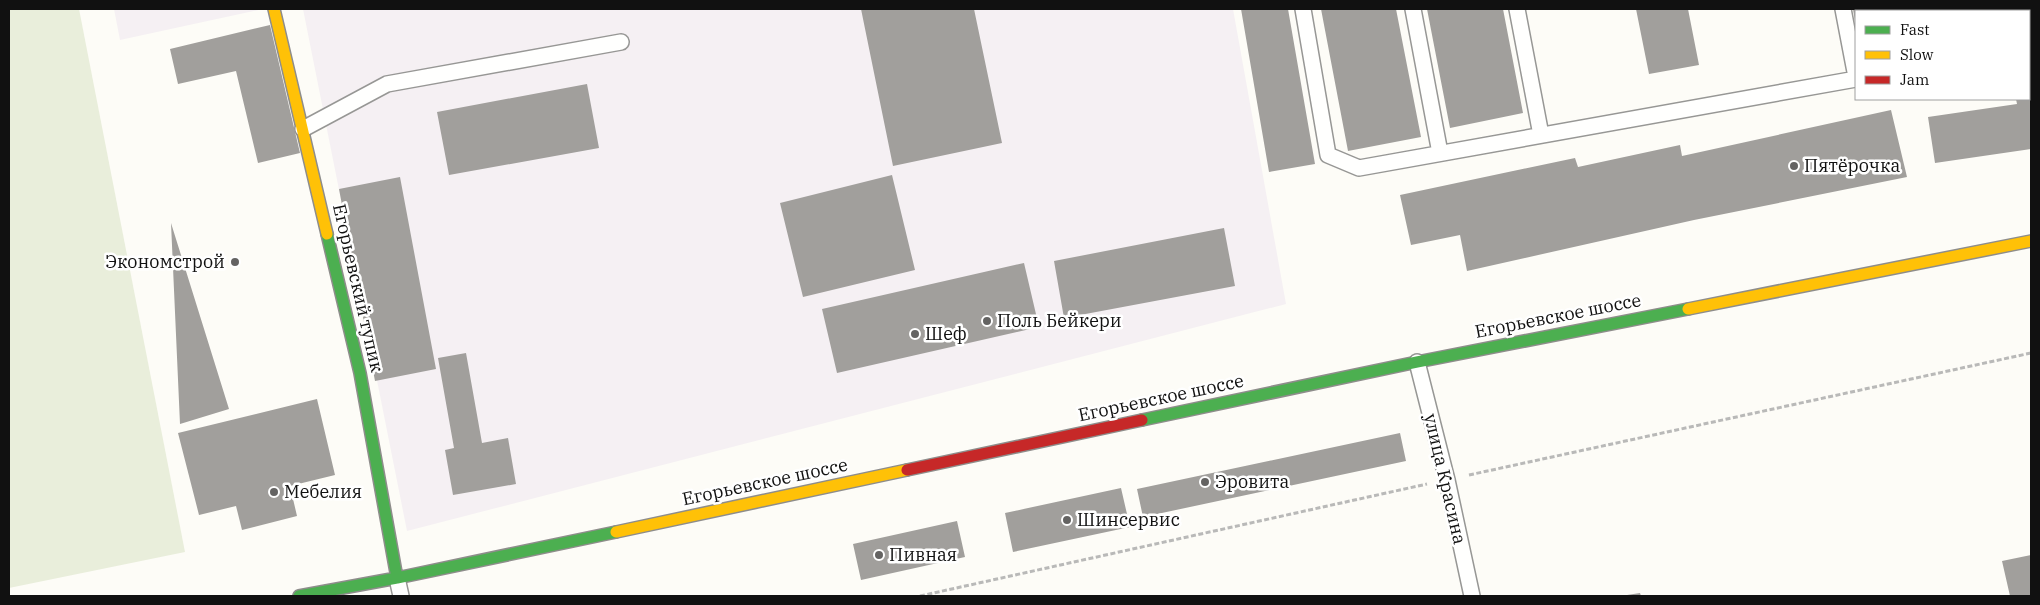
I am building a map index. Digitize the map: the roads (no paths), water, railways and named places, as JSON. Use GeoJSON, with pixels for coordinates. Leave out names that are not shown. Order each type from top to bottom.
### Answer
{"type":"FeatureCollection","features":[{"type":"Feature","properties":{"kind":"main road","name":"Егорьевский тупик"},"geometry":{"type":"LineString","coordinates":[[274,9],[360,374],[397,578]]}},
{"type":"Feature","properties":{"kind":"main road","name":"Егорьевское шоссе"},"geometry":{"type":"LineString","coordinates":[[299,596],[397,578],[1417,362],[2031,240]]}},
{"type":"Feature","properties":{"kind":"lane"},"geometry":{"type":"LineString","coordinates":[[1304,9],[1328,155],[1359,168],[1855,78]]}},
{"type":"Feature","properties":{"kind":"lane"},"geometry":{"type":"LineString","coordinates":[[1414,9],[1440,153]]}},
{"type":"Feature","properties":{"kind":"lane"},"geometry":{"type":"LineString","coordinates":[[1517,9],[1541,135]]}},
{"type":"Feature","properties":{"kind":"lane"},"geometry":{"type":"LineString","coordinates":[[1843,9],[1855,73]]}},
{"type":"Feature","properties":{"kind":"lane"},"geometry":{"type":"LineString","coordinates":[[303,129],[387,84],[621,42]]}},
{"type":"Feature","properties":{"kind":"lane","name":"улица Красина"},"geometry":{"type":"LineString","coordinates":[[1417,362],[1447,480],[1472,596]]}},
{"type":"Feature","properties":{"kind":"lane"},"geometry":{"type":"LineString","coordinates":[[397,578],[401,596]]}},
{"type":"Feature","properties":{"kind":"place","name":"Пятёрочка"},"geometry":{"type":"Point","coordinates":[1794,166]}},
{"type":"Feature","properties":{"kind":"place","name":"Экономстрой"},"geometry":{"type":"Point","coordinates":[235,262]}},
{"type":"Feature","properties":{"kind":"place","name":"Поль Бейкери"},"geometry":{"type":"Point","coordinates":[987,321]}},
{"type":"Feature","properties":{"kind":"place","name":"Шеф"},"geometry":{"type":"Point","coordinates":[915,334]}},
{"type":"Feature","properties":{"kind":"place","name":"Эровита"},"geometry":{"type":"Point","coordinates":[1205,482]}},
{"type":"Feature","properties":{"kind":"place","name":"Мебелия"},"geometry":{"type":"Point","coordinates":[274,492]}},
{"type":"Feature","properties":{"kind":"place","name":"Шинсервис"},"geometry":{"type":"Point","coordinates":[1067,520]}},
{"type":"Feature","properties":{"kind":"place","name":"Пивная"},"geometry":{"type":"Point","coordinates":[879,555]}}]}
